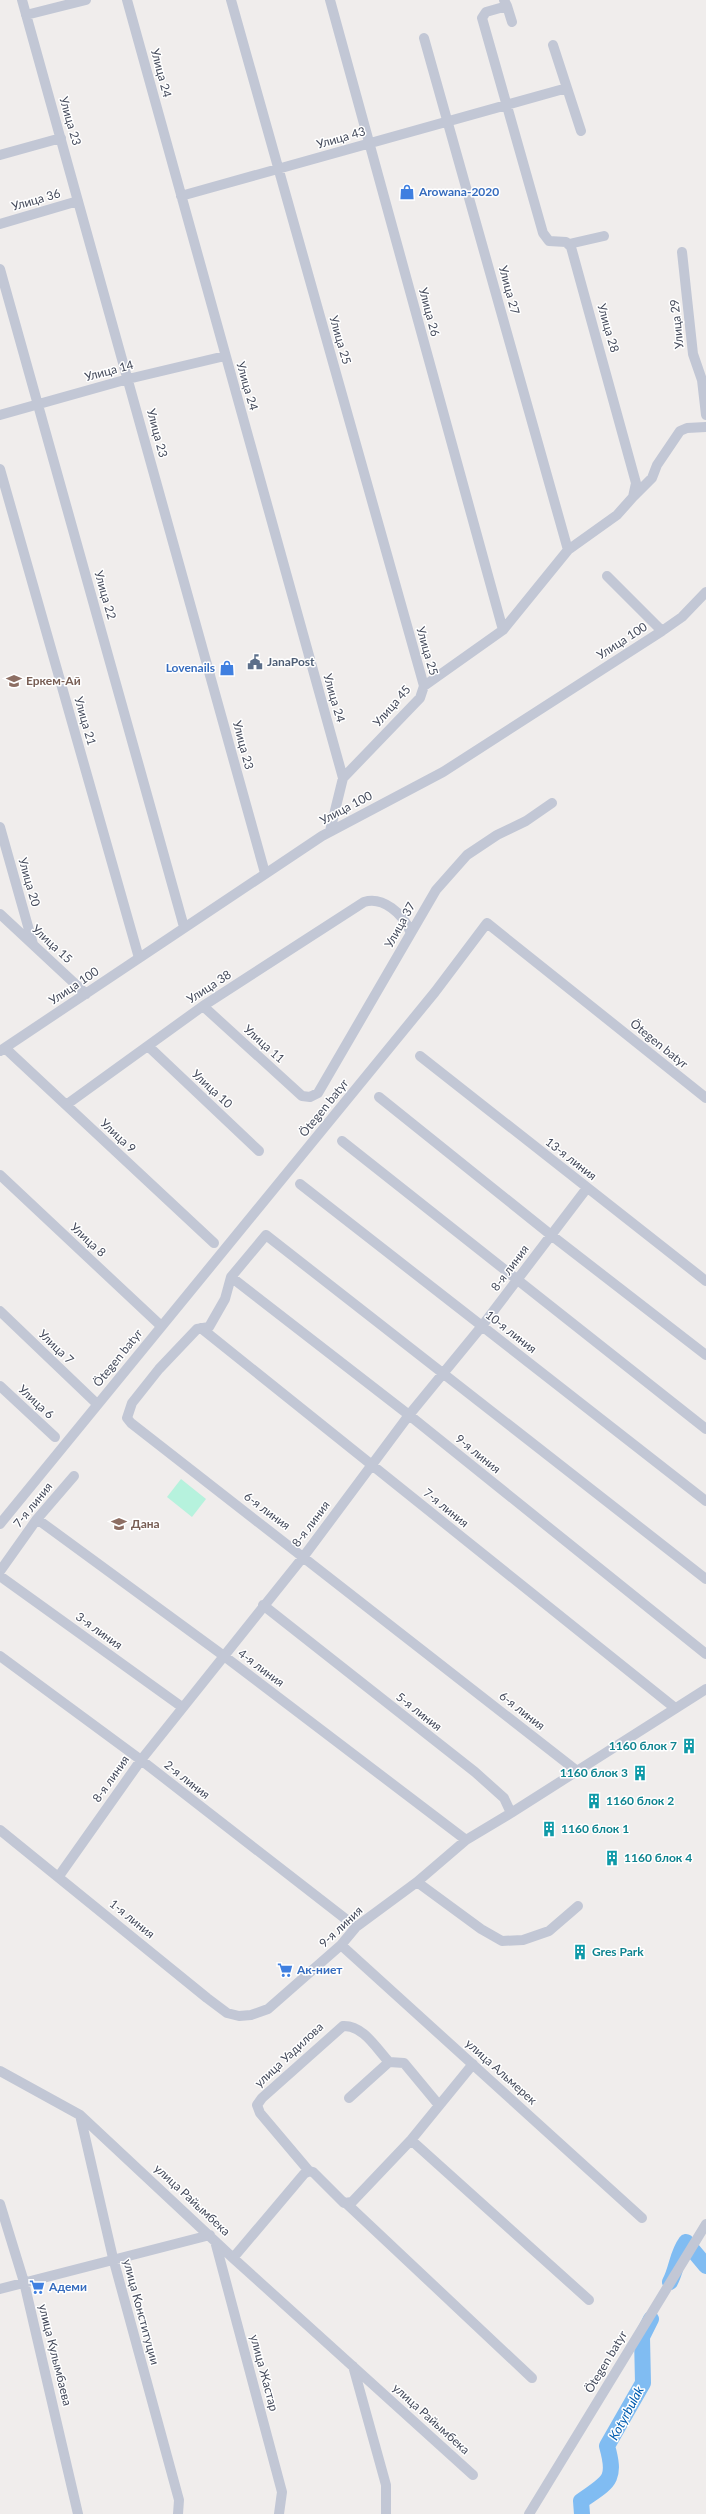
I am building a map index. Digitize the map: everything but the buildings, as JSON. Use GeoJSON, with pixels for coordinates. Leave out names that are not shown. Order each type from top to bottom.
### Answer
{"type":"FeatureCollection","features":[{"type":"Feature","properties":{"kind":"street","name":"Улица 23"},"geometry":{"type":"LineString","coordinates":[[22,0],[265,873]]}},
{"type":"Feature","properties":{"kind":"street"},"geometry":{"type":"LineString","coordinates":[[26,15],[86,0]]}},
{"type":"Feature","properties":{"kind":"street","name":"Улица 24"},"geometry":{"type":"LineString","coordinates":[[127,0],[343,778]]}},
{"type":"Feature","properties":{"kind":"street","name":"Улица 25"},"geometry":{"type":"LineString","coordinates":[[231,0],[424,686]]}},
{"type":"Feature","properties":{"kind":"street","name":"Улица 26"},"geometry":{"type":"LineString","coordinates":[[330,0],[503,630]]}},
{"type":"Feature","properties":{"kind":"street"},"geometry":{"type":"LineString","coordinates":[[512,22],[506,3],[486,12],[482,18],[545,238],[549,241],[569,244],[604,236]]}},
{"type":"Feature","properties":{"kind":"street","name":"Улица 27"},"geometry":{"type":"LineString","coordinates":[[424,38],[449,122],[568,550]]}},
{"type":"Feature","properties":{"kind":"street"},"geometry":{"type":"LineString","coordinates":[[552,45],[581,131]]}},
{"type":"Feature","properties":{"kind":"street","name":"Улица 43"},"geometry":{"type":"LineString","coordinates":[[181,196],[567,88]]}},
{"type":"Feature","properties":{"kind":"street"},"geometry":{"type":"LineString","coordinates":[[0,155],[61,138]]}},
{"type":"Feature","properties":{"kind":"street","name":"Улица 36"},"geometry":{"type":"LineString","coordinates":[[0,224],[78,201]]}},
{"type":"Feature","properties":{"kind":"street","name":"Улица 28"},"geometry":{"type":"LineString","coordinates":[[569,244],[636,483],[633,497]]}},
{"type":"Feature","properties":{"kind":"street","name":"Улица 29"},"geometry":{"type":"LineString","coordinates":[[682,252],[693,354],[702,380],[706,415]]}},
{"type":"Feature","properties":{"kind":"street","name":"Улица 22"},"geometry":{"type":"LineString","coordinates":[[0,270],[184,927]]}},
{"type":"Feature","properties":{"kind":"street","name":"Улица 14"},"geometry":{"type":"LineString","coordinates":[[0,415],[128,379],[225,356]]}},
{"type":"Feature","properties":{"kind":"street"},"geometry":{"type":"LineString","coordinates":[[568,550],[617,515],[652,478],[657,466],[680,431],[687,428],[706,427]]}},
{"type":"Feature","properties":{"kind":"street","name":"Улица 21"},"geometry":{"type":"LineString","coordinates":[[0,468],[139,958]]}},
{"type":"Feature","properties":{"kind":"street","name":"Улица 45"},"geometry":{"type":"LineString","coordinates":[[343,778],[420,698],[424,686],[503,630],[568,550]]}},
{"type":"Feature","properties":{"kind":"street"},"geometry":{"type":"LineString","coordinates":[[607,576],[662,631]]}},
{"type":"Feature","properties":{"kind":"street","name":"Улица 100"},"geometry":{"type":"LineString","coordinates":[[2,1050],[184,927],[330,831],[443,772],[662,631],[682,617],[706,592]]}},
{"type":"Feature","properties":{"kind":"street"},"geometry":{"type":"LineString","coordinates":[[330,831],[343,778]]}},
{"type":"Feature","properties":{"kind":"street","name":"Улица 37"},"geometry":{"type":"LineString","coordinates":[[310,1097],[318,1093],[410,931],[436,890],[467,855],[526,821],[552,803]]}},
{"type":"Feature","properties":{"kind":"street","name":"Улица 20"},"geometry":{"type":"LineString","coordinates":[[0,827],[33,944]]}},
{"type":"Feature","properties":{"kind":"street","name":"Улица 38"},"geometry":{"type":"LineString","coordinates":[[66,1105],[203,1006],[364,902],[373,899],[386,903],[405,922],[410,931]]}},
{"type":"Feature","properties":{"kind":"street","name":"Улица 15"},"geometry":{"type":"LineString","coordinates":[[0,914],[86,994]]}},
{"type":"Feature","properties":{"kind":"street","name":"Ötegen batyr"},"geometry":{"type":"LineString","coordinates":[[0,1524],[435,992],[487,923],[706,1098]]}},
{"type":"Feature","properties":{"kind":"street","name":"Улица 11"},"geometry":{"type":"LineString","coordinates":[[203,1006],[302,1096],[310,1097]]}},
{"type":"Feature","properties":{"kind":"street","name":"Улица 10"},"geometry":{"type":"LineString","coordinates":[[148,1046],[259,1151]]}},
{"type":"Feature","properties":{"kind":"street","name":"Улица 9"},"geometry":{"type":"LineString","coordinates":[[2,1050],[66,1105],[214,1243]]}},
{"type":"Feature","properties":{"kind":"street","name":"13-я линия"},"geometry":{"type":"LineString","coordinates":[[420,1056],[706,1281]]}},
{"type":"Feature","properties":{"kind":"street"},"geometry":{"type":"LineString","coordinates":[[379,1098],[551,1235],[706,1355]]}},
{"type":"Feature","properties":{"kind":"street"},"geometry":{"type":"LineString","coordinates":[[342,1141],[517,1281],[706,1429]]}},
{"type":"Feature","properties":{"kind":"street","name":"Улица 8"},"geometry":{"type":"LineString","coordinates":[[0,1175],[159,1324]]}},
{"type":"Feature","properties":{"kind":"street","name":"10-я линия"},"geometry":{"type":"LineString","coordinates":[[300,1184],[706,1501]]}},
{"type":"Feature","properties":{"kind":"street","name":"8-я линия"},"geometry":{"type":"LineString","coordinates":[[58,1876],[141,1760],[263,1605],[304,1556],[409,1415],[482,1326],[588,1188]]}},
{"type":"Feature","properties":{"kind":"street","name":"6-я линия"},"geometry":{"type":"LineString","coordinates":[[442,1374],[266,1234],[231,1277],[225,1299],[218,1315],[209,1327],[197,1329],[158,1369],[132,1403],[127,1418],[131,1423],[304,1556],[578,1771]]}},
{"type":"Feature","properties":{"kind":"street","name":"9-я линия"},"geometry":{"type":"LineString","coordinates":[[231,1277],[409,1415],[706,1654]]}},
{"type":"Feature","properties":{"kind":"street","name":"Улица 7"},"geometry":{"type":"LineString","coordinates":[[0,1311],[95,1402]]}},
{"type":"Feature","properties":{"kind":"street","name":"7-я линия"},"geometry":{"type":"LineString","coordinates":[[201,1328],[676,1708]]}},
{"type":"Feature","properties":{"kind":"street"},"geometry":{"type":"LineString","coordinates":[[442,1374],[706,1579]]}},
{"type":"Feature","properties":{"kind":"street","name":"Улица 6"},"geometry":{"type":"LineString","coordinates":[[0,1386],[55,1437]]}},
{"type":"Feature","properties":{"kind":"street","name":"7-я линия"},"geometry":{"type":"LineString","coordinates":[[0,1571],[37,1519],[74,1476]]}},
{"type":"Feature","properties":{"kind":"street","name":"4-я линия"},"geometry":{"type":"LineString","coordinates":[[37,1519],[224,1656],[466,1840]]}},
{"type":"Feature","properties":{"kind":"street","name":"3-я линия"},"geometry":{"type":"LineString","coordinates":[[0,1576],[182,1707]]}},
{"type":"Feature","properties":{"kind":"street","name":"5-я линия"},"geometry":{"type":"LineString","coordinates":[[263,1605],[475,1772],[504,1798],[511,1813]]}},
{"type":"Feature","properties":{"kind":"street","name":"2-я линия"},"geometry":{"type":"LineString","coordinates":[[0,1656],[141,1760],[356,1928]]}},
{"type":"Feature","properties":{"kind":"street"},"geometry":{"type":"LineString","coordinates":[[466,1840],[578,1771],[706,1689]]}},
{"type":"Feature","properties":{"kind":"street","name":"1-я линия"},"geometry":{"type":"LineString","coordinates":[[0,1830],[227,2013],[239,2016],[251,2015]]}},
{"type":"Feature","properties":{"kind":"street","name":"9-я линия"},"geometry":{"type":"LineString","coordinates":[[251,2015],[268,2009],[341,1946],[356,1928],[417,1882],[466,1840]]}},
{"type":"Feature","properties":{"kind":"street"},"geometry":{"type":"LineString","coordinates":[[417,1882],[428,1888],[474,1924],[502,1941],[523,1940],[548,1931],[578,1906]]}},
{"type":"Feature","properties":{"kind":"street","name":"улица Альмерек"},"geometry":{"type":"LineString","coordinates":[[341,1946],[642,2218]]}},
{"type":"Feature","properties":{"kind":"street","name":"улица Уадилова"},"geometry":{"type":"LineString","coordinates":[[309,2171],[260,2113],[257,2105],[262,2098],[343,2026],[351,2025],[359,2029],[389,2062]]}},
{"type":"Feature","properties":{"kind":"street"},"geometry":{"type":"LineString","coordinates":[[349,2098],[389,2062],[404,2063],[438,2104]]}},
{"type":"Feature","properties":{"kind":"street"},"geometry":{"type":"LineString","coordinates":[[347,2204],[352,2202],[411,2140],[438,2104],[473,2064]]}},
{"type":"Feature","properties":{"kind":"street","name":"улица Райымбека"},"geometry":{"type":"LineString","coordinates":[[0,2071],[80,2115],[213,2237],[233,2258],[354,2366],[472,2475]]}},
{"type":"Feature","properties":{"kind":"street","name":"улица Конституции"},"geometry":{"type":"LineString","coordinates":[[80,2115],[113,2258],[179,2500],[178,2514]]}},
{"type":"Feature","properties":{"kind":"street"},"geometry":{"type":"LineString","coordinates":[[411,2140],[589,2300]]}},
{"type":"Feature","properties":{"kind":"street"},"geometry":{"type":"LineString","coordinates":[[233,2258],[304,2174],[309,2171],[313,2172],[340,2200],[347,2204],[532,2378]]}},
{"type":"Feature","properties":{"kind":"street","name":"улица Кулымбаева"},"geometry":{"type":"LineString","coordinates":[[0,2204],[24,2282],[78,2514]]}},
{"type":"Feature","properties":{"kind":"street","name":"Ötegen batyr"},"geometry":{"type":"LineString","coordinates":[[529,2514],[706,2224]]}},
{"type":"Feature","properties":{"kind":"street"},"geometry":{"type":"LineString","coordinates":[[0,2289],[113,2258],[213,2237]]}},
{"type":"Feature","properties":{"kind":"street","name":"улица Жастар"},"geometry":{"type":"LineString","coordinates":[[213,2237],[282,2492],[279,2514]]}},
{"type":"Feature","properties":{"kind":"street"},"geometry":{"type":"LineString","coordinates":[[354,2366],[386,2485],[386,2514]]}},
{"type":"Feature","properties":{"kind":"green space"},"geometry":{"type":"Polygon","coordinates":[[[181,1479],[206,1499],[192,1517],[167,1497],[181,1479]]]}},
{"type":"Feature","properties":{"kind":"waterway","name":"Kotyrbulak"},"geometry":{"type":"LineString","coordinates":[[670,2282],[681,2251],[686,2242],[706,2266]]}},
{"type":"Feature","properties":{"kind":"waterway","name":"Kotyrbulak"},"geometry":{"type":"LineString","coordinates":[[582,2514],[581,2501],[608,2480],[611,2467],[607,2446],[643,2383],[642,2337],[651,2319]]}},
{"type":"Feature","properties":{"kind":"place","name":"Arowana-2020"},"geometry":{"type":"Point","coordinates":[407,192]}},
{"type":"Feature","properties":{"kind":"place","name":"JanaPost"},"geometry":{"type":"Point","coordinates":[255,662]}},
{"type":"Feature","properties":{"kind":"place","name":"Lovenails"},"geometry":{"type":"Point","coordinates":[227,668]}},
{"type":"Feature","properties":{"kind":"place","name":"Еркем-Ай"},"geometry":{"type":"Point","coordinates":[14,681]}},
{"type":"Feature","properties":{"kind":"place","name":"Дана"},"geometry":{"type":"Point","coordinates":[119,1524]}},
{"type":"Feature","properties":{"kind":"place","name":"1160 блок 7"},"geometry":{"type":"Point","coordinates":[689,1746]}},
{"type":"Feature","properties":{"kind":"place","name":"1160 блок 3"},"geometry":{"type":"Point","coordinates":[640,1773]}},
{"type":"Feature","properties":{"kind":"place","name":"1160 блок 2"},"geometry":{"type":"Point","coordinates":[594,1801]}},
{"type":"Feature","properties":{"kind":"place","name":"1160 блок 1"},"geometry":{"type":"Point","coordinates":[549,1829]}},
{"type":"Feature","properties":{"kind":"place","name":"1160 блок 4"},"geometry":{"type":"Point","coordinates":[612,1858]}},
{"type":"Feature","properties":{"kind":"place","name":"Gres Park"},"geometry":{"type":"Point","coordinates":[580,1952]}},
{"type":"Feature","properties":{"kind":"place","name":"Ак-ниет"},"geometry":{"type":"Point","coordinates":[285,1970]}},
{"type":"Feature","properties":{"kind":"place","name":"Адеми"},"geometry":{"type":"Point","coordinates":[37,2287]}}]}
